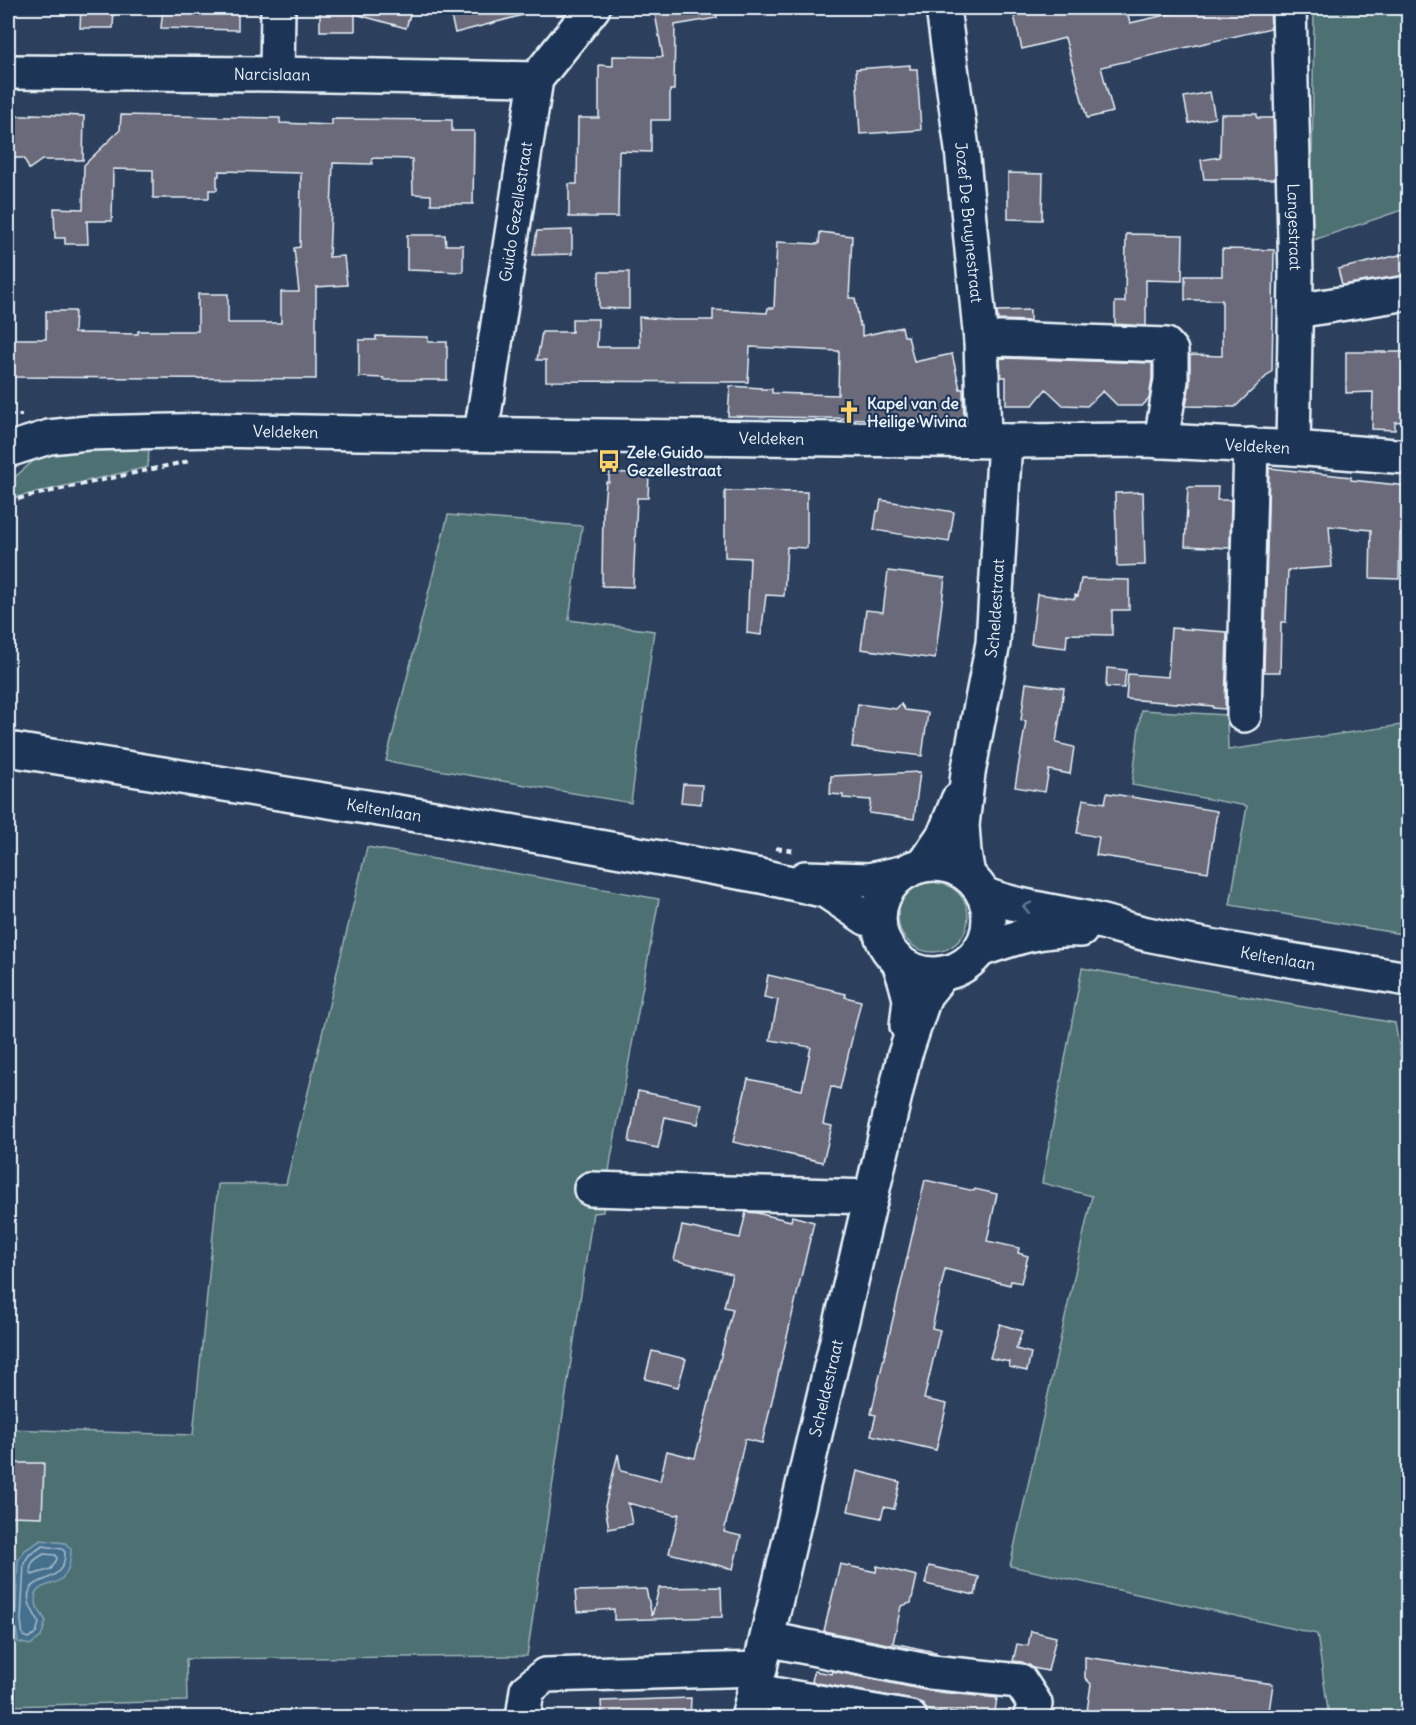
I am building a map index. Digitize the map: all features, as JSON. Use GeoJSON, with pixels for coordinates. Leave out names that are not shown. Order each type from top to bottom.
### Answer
{"type":"FeatureCollection","features":[{"type":"Feature","properties":{"kind":"street"},"geometry":{"type":"LineString","coordinates":[[277,74],[278,8]]}},
{"type":"Feature","properties":{"kind":"street","name":"Guido Gezellestraat"},"geometry":{"type":"LineString","coordinates":[[481,434],[536,79],[593,8]]}},
{"type":"Feature","properties":{"kind":"street","name":"Jozef De Bruynestraat"},"geometry":{"type":"LineString","coordinates":[[943,8],[962,150],[981,341],[994,440]]}},
{"type":"Feature","properties":{"kind":"street","name":"Langestraat"},"geometry":{"type":"LineString","coordinates":[[1289,8],[1296,275],[1293,448]]}},
{"type":"Feature","properties":{"kind":"street","name":"Narcislaan"},"geometry":{"type":"LineString","coordinates":[[8,72],[536,79]]}},
{"type":"Feature","properties":{"kind":"street"},"geometry":{"type":"LineString","coordinates":[[1296,310],[1408,294]]}},
{"type":"Feature","properties":{"kind":"street"},"geometry":{"type":"LineString","coordinates":[[981,341],[1001,339],[1167,345],[1171,351],[1171,380],[1161,441]]}},
{"type":"Feature","properties":{"kind":"street","name":"Veldeken"},"geometry":{"type":"LineString","coordinates":[[15,452],[49,437],[87,433],[215,430],[1161,441],[1408,457]]}},
{"type":"Feature","properties":{"kind":"street","name":"Scheldestraat"},"geometry":{"type":"LineString","coordinates":[[975,884],[963,853],[962,825],[968,773],[993,643],[994,440]]}},
{"type":"Feature","properties":{"kind":"street"},"geometry":{"type":"LineString","coordinates":[[1244,715],[1251,446]]}},
{"type":"Feature","properties":{"kind":"street","name":"Keltenlaan"},"geometry":{"type":"LineString","coordinates":[[8,749],[453,821],[761,876],[826,891],[866,918],[879,923]]}},
{"type":"Feature","properties":{"kind":"street","name":"Scheldestraat"},"geometry":{"type":"LineString","coordinates":[[914,869],[945,833],[968,773]]}},
{"type":"Feature","properties":{"kind":"street","name":"Keltenlaan"},"geometry":{"type":"LineString","coordinates":[[761,876],[869,880],[943,864],[954,868],[1004,902],[1090,919],[1145,933],[1408,979]]}},
{"type":"Feature","properties":{"kind":"street"},"geometry":{"type":"LineString","coordinates":[[914,869],[893,883],[883,900],[879,923],[885,944],[898,960],[915,970],[932,974],[943,973]]}},
{"type":"Feature","properties":{"kind":"street"},"geometry":{"type":"LineString","coordinates":[[975,884],[987,904],[989,920],[986,939],[980,950]]}},
{"type":"Feature","properties":{"kind":"street","name":"Keltenlaan"},"geometry":{"type":"LineString","coordinates":[[943,973],[956,969],[980,950],[1020,936],[1065,929],[1145,933]]}},
{"type":"Feature","properties":{"kind":"street","name":"Scheldestraat"},"geometry":{"type":"LineString","coordinates":[[898,960],[910,999],[904,1058]]}},
{"type":"Feature","properties":{"kind":"street","name":"Scheldestraat"},"geometry":{"type":"LineString","coordinates":[[757,1679],[904,1058],[925,995],[943,973]]}},
{"type":"Feature","properties":{"kind":"street"},"geometry":{"type":"LineString","coordinates":[[591,1189],[871,1197]]}},
{"type":"Feature","properties":{"kind":"street"},"geometry":{"type":"LineString","coordinates":[[523,1718],[527,1690],[545,1675],[757,1679],[931,1672],[1020,1681],[1035,1704],[1030,1718]]}},
{"type":"Feature","properties":{"kind":"street"},"geometry":{"type":"LineString","coordinates":[[757,1679],[910,1718]]}},
{"type":"Feature","properties":{"kind":"path"},"geometry":{"type":"LineString","coordinates":[[8,502],[197,459],[215,430]]}},
{"type":"Feature","properties":{"kind":"green space"},"geometry":{"type":"Polygon","coordinates":[[[1314,8],[1408,8],[1408,208],[1311,241],[1314,8]]]}},
{"type":"Feature","properties":{"kind":"green space"},"geometry":{"type":"Polygon","coordinates":[[[149,446],[148,467],[8,499],[8,483],[39,456],[57,450],[149,446]]]}},
{"type":"Feature","properties":{"kind":"green space"},"geometry":{"type":"Polygon","coordinates":[[[448,515],[582,526],[569,620],[654,631],[631,803],[386,761],[448,515]]]}},
{"type":"Feature","properties":{"kind":"green space"},"geometry":{"type":"Polygon","coordinates":[[[1141,710],[1227,715],[1228,750],[1408,724],[1408,935],[1230,905],[1247,806],[1132,785],[1141,710]]]}},
{"type":"Feature","properties":{"kind":"green space"},"geometry":{"type":"Polygon","coordinates":[[[367,847],[659,899],[603,1212],[593,1213],[527,1656],[186,1659],[187,1701],[8,1706],[8,1429],[193,1435],[218,1184],[286,1184],[367,847]]]}},
{"type":"Feature","properties":{"kind":"green space"},"geometry":{"type":"Polygon","coordinates":[[[933,882],[946,885],[958,892],[965,904],[968,917],[965,930],[958,942],[946,949],[933,952],[920,949],[908,942],[901,930],[898,917],[901,904],[908,892],[920,885],[933,882]]]}},
{"type":"Feature","properties":{"kind":"green space"},"geometry":{"type":"Polygon","coordinates":[[[1082,968],[1395,1023],[1408,1100],[1408,1717],[1329,1717],[1317,1634],[1010,1566],[1092,1196],[1042,1183],[1082,968]]]}},
{"type":"Feature","properties":{"kind":"water"},"geometry":{"type":"Polygon","coordinates":[[[41,1540],[65,1543],[71,1549],[71,1558],[60,1580],[40,1588],[35,1594],[37,1607],[46,1621],[41,1637],[30,1645],[18,1642],[15,1622],[18,1560],[25,1550],[41,1540]]]}},
{"type":"Feature","properties":{"kind":"building"},"geometry":{"type":"Polygon","coordinates":[[[81,8],[114,8],[113,28],[80,28],[81,8]]]}},
{"type":"Feature","properties":{"kind":"building"},"geometry":{"type":"Polygon","coordinates":[[[163,8],[238,8],[238,30],[161,28],[163,8]]]}},
{"type":"Feature","properties":{"kind":"building"},"geometry":{"type":"Polygon","coordinates":[[[320,8],[412,8],[406,28],[355,14],[355,31],[320,31],[320,8]]]}},
{"type":"Feature","properties":{"kind":"building"},"geometry":{"type":"Polygon","coordinates":[[[449,8],[526,8],[527,14],[455,33],[449,8]]]}},
{"type":"Feature","properties":{"kind":"building"},"geometry":{"type":"Polygon","coordinates":[[[654,8],[716,8],[717,18],[675,25],[674,90],[670,90],[670,120],[651,120],[651,152],[619,151],[618,217],[569,217],[569,184],[577,184],[578,118],[599,118],[599,65],[613,66],[613,56],[663,57],[654,8]]]}},
{"type":"Feature","properties":{"kind":"building"},"geometry":{"type":"Polygon","coordinates":[[[1028,8],[1126,8],[1130,23],[1196,8],[1270,8],[1271,28],[1101,67],[1113,112],[1087,118],[1065,38],[1022,49],[1013,11],[1028,8]]]}},
{"type":"Feature","properties":{"kind":"building"},"geometry":{"type":"Polygon","coordinates":[[[910,65],[910,69],[917,69],[921,130],[860,134],[856,69],[910,65]]]}},
{"type":"Feature","properties":{"kind":"building"},"geometry":{"type":"Polygon","coordinates":[[[1210,92],[1215,118],[1189,123],[1184,97],[1210,92]]]}},
{"type":"Feature","properties":{"kind":"building"},"geometry":{"type":"Polygon","coordinates":[[[31,114],[84,116],[83,160],[42,160],[29,169],[24,158],[8,158],[8,116],[31,116],[31,114]]]}},
{"type":"Feature","properties":{"kind":"building"},"geometry":{"type":"Polygon","coordinates":[[[1221,114],[1257,114],[1257,118],[1273,118],[1275,179],[1204,179],[1201,160],[1220,157],[1221,114]]]}},
{"type":"Feature","properties":{"kind":"building"},"geometry":{"type":"Polygon","coordinates":[[[121,115],[280,118],[280,123],[332,125],[332,119],[452,120],[452,131],[474,131],[473,204],[431,204],[431,195],[413,194],[412,159],[372,158],[372,164],[333,163],[329,257],[344,256],[347,285],[316,287],[316,379],[8,377],[8,339],[46,339],[46,311],[75,311],[74,333],[138,334],[138,331],[198,331],[198,294],[228,294],[228,323],[281,323],[281,292],[299,292],[294,248],[300,247],[301,173],[219,171],[217,190],[209,190],[209,198],[153,198],[153,170],[113,169],[112,221],[87,221],[88,244],[65,244],[65,238],[55,238],[54,208],[83,209],[84,165],[120,130],[121,115]]]}},
{"type":"Feature","properties":{"kind":"building"},"geometry":{"type":"Polygon","coordinates":[[[1008,173],[1043,174],[1042,220],[1008,219],[1008,173]]]}},
{"type":"Feature","properties":{"kind":"building"},"geometry":{"type":"Polygon","coordinates":[[[572,230],[572,254],[533,255],[537,231],[572,230]]]}},
{"type":"Feature","properties":{"kind":"building"},"geometry":{"type":"Polygon","coordinates":[[[820,232],[852,236],[849,298],[855,298],[860,326],[862,326],[862,336],[902,327],[904,336],[908,336],[914,362],[952,354],[960,389],[963,389],[964,421],[728,416],[730,386],[772,389],[772,393],[838,395],[839,351],[750,347],[748,382],[546,381],[546,360],[537,360],[542,332],[572,332],[572,319],[598,319],[597,347],[640,347],[639,317],[713,320],[713,310],[767,313],[768,308],[774,308],[777,242],[819,244],[820,232]]]}},
{"type":"Feature","properties":{"kind":"building"},"geometry":{"type":"Polygon","coordinates":[[[1126,234],[1183,235],[1182,281],[1146,280],[1146,326],[1115,324],[1115,302],[1125,302],[1126,234]]]}},
{"type":"Feature","properties":{"kind":"building"},"geometry":{"type":"Polygon","coordinates":[[[407,235],[445,235],[446,245],[463,245],[463,272],[407,270],[407,235]]]}},
{"type":"Feature","properties":{"kind":"building"},"geometry":{"type":"Polygon","coordinates":[[[1222,249],[1274,250],[1272,371],[1235,407],[1186,406],[1190,383],[1190,355],[1222,356],[1222,300],[1185,300],[1185,276],[1222,276],[1222,249]]]}},
{"type":"Feature","properties":{"kind":"building"},"geometry":{"type":"Polygon","coordinates":[[[1408,253],[1408,275],[1342,285],[1338,269],[1408,253]]]}},
{"type":"Feature","properties":{"kind":"building"},"geometry":{"type":"Polygon","coordinates":[[[599,272],[629,272],[629,309],[599,308],[599,272]]]}},
{"type":"Feature","properties":{"kind":"building"},"geometry":{"type":"Polygon","coordinates":[[[1030,310],[1030,321],[998,320],[997,311],[1030,310]]]}},
{"type":"Feature","properties":{"kind":"building"},"geometry":{"type":"Polygon","coordinates":[[[376,336],[428,337],[428,342],[447,342],[447,380],[384,380],[384,378],[359,377],[359,340],[376,340],[376,336]]]}},
{"type":"Feature","properties":{"kind":"building"},"geometry":{"type":"Polygon","coordinates":[[[1346,352],[1408,352],[1408,421],[1395,422],[1395,430],[1372,429],[1373,392],[1346,393],[1346,352]]]}},
{"type":"Feature","properties":{"kind":"building"},"geometry":{"type":"Polygon","coordinates":[[[1000,358],[1152,363],[1149,399],[1142,406],[1118,406],[1103,391],[1087,406],[1063,405],[1046,389],[1033,405],[1006,405],[1006,377],[1001,377],[1000,358]]]}},
{"type":"Feature","properties":{"kind":"building"},"geometry":{"type":"Polygon","coordinates":[[[1269,468],[1408,486],[1408,534],[1400,533],[1399,579],[1370,578],[1371,530],[1329,526],[1332,567],[1288,570],[1286,622],[1281,622],[1280,672],[1264,672],[1269,468]]]}},
{"type":"Feature","properties":{"kind":"building"},"geometry":{"type":"Polygon","coordinates":[[[609,472],[649,474],[648,498],[637,498],[633,587],[602,586],[603,506],[609,472]]]}},
{"type":"Feature","properties":{"kind":"building"},"geometry":{"type":"Polygon","coordinates":[[[1188,487],[1218,487],[1217,500],[1231,500],[1230,548],[1185,546],[1188,487]]]}},
{"type":"Feature","properties":{"kind":"building"},"geometry":{"type":"Polygon","coordinates":[[[725,491],[807,492],[807,548],[787,547],[784,596],[766,595],[761,635],[747,633],[750,558],[725,557],[725,491]]]}},
{"type":"Feature","properties":{"kind":"building"},"geometry":{"type":"Polygon","coordinates":[[[1143,492],[1145,565],[1117,566],[1115,493],[1143,492]]]}},
{"type":"Feature","properties":{"kind":"building"},"geometry":{"type":"Polygon","coordinates":[[[881,500],[954,512],[949,542],[874,530],[881,500]]]}},
{"type":"Feature","properties":{"kind":"building"},"geometry":{"type":"Polygon","coordinates":[[[888,571],[945,578],[935,659],[861,649],[866,610],[883,612],[888,571]]]}},
{"type":"Feature","properties":{"kind":"building"},"geometry":{"type":"Polygon","coordinates":[[[1081,579],[1129,580],[1129,610],[1112,610],[1112,635],[1067,634],[1066,648],[1031,644],[1037,594],[1075,599],[1075,595],[1078,596],[1081,579]]]}},
{"type":"Feature","properties":{"kind":"building"},"geometry":{"type":"Polygon","coordinates":[[[1171,628],[1227,632],[1225,709],[1126,699],[1128,674],[1168,677],[1171,628]]]}},
{"type":"Feature","properties":{"kind":"building"},"geometry":{"type":"Polygon","coordinates":[[[1107,668],[1126,670],[1124,688],[1106,687],[1107,668]]]}},
{"type":"Feature","properties":{"kind":"building"},"geometry":{"type":"Polygon","coordinates":[[[1026,683],[1064,688],[1056,743],[1074,747],[1070,774],[1049,770],[1045,792],[1015,787],[1026,721],[1021,720],[1026,683]]]}},
{"type":"Feature","properties":{"kind":"building"},"geometry":{"type":"Polygon","coordinates":[[[858,704],[896,709],[901,704],[905,710],[928,713],[922,756],[852,747],[858,704]]]}},
{"type":"Feature","properties":{"kind":"building"},"geometry":{"type":"Polygon","coordinates":[[[920,772],[914,819],[869,813],[871,800],[843,798],[843,795],[830,794],[831,776],[920,772]]]}},
{"type":"Feature","properties":{"kind":"building"},"geometry":{"type":"Polygon","coordinates":[[[683,784],[702,785],[701,804],[681,802],[683,784]]]}},
{"type":"Feature","properties":{"kind":"building"},"geometry":{"type":"Polygon","coordinates":[[[1107,793],[1217,811],[1208,872],[1096,855],[1099,837],[1077,833],[1083,799],[1105,803],[1107,793]]]}},
{"type":"Feature","properties":{"kind":"building"},"geometry":{"type":"Polygon","coordinates":[[[768,975],[833,990],[846,994],[845,997],[861,1001],[840,1089],[831,1086],[823,1124],[832,1126],[823,1162],[733,1142],[748,1079],[802,1090],[811,1047],[770,1040],[778,1000],[764,997],[768,975]]]}},
{"type":"Feature","properties":{"kind":"building"},"geometry":{"type":"Polygon","coordinates":[[[638,1091],[702,1104],[698,1124],[665,1117],[658,1148],[629,1142],[638,1091]]]}},
{"type":"Feature","properties":{"kind":"building"},"geometry":{"type":"Polygon","coordinates":[[[925,1180],[997,1194],[987,1241],[1019,1248],[1018,1253],[1028,1256],[1021,1283],[1011,1281],[1010,1285],[945,1269],[932,1328],[940,1330],[924,1399],[947,1404],[936,1450],[871,1435],[876,1415],[871,1414],[925,1180]]]}},
{"type":"Feature","properties":{"kind":"building"},"geometry":{"type":"Polygon","coordinates":[[[746,1212],[791,1221],[792,1216],[814,1222],[762,1443],[745,1439],[724,1532],[741,1536],[733,1569],[669,1553],[679,1514],[675,1515],[628,1503],[632,1524],[609,1529],[605,1506],[618,1454],[621,1471],[660,1481],[667,1451],[695,1458],[733,1309],[724,1307],[732,1274],[674,1260],[682,1226],[740,1238],[746,1212]]]}},
{"type":"Feature","properties":{"kind":"building"},"geometry":{"type":"Polygon","coordinates":[[[1000,1324],[1022,1331],[1016,1349],[1031,1353],[1027,1371],[1009,1367],[1010,1362],[990,1358],[1000,1324]]]}},
{"type":"Feature","properties":{"kind":"building"},"geometry":{"type":"Polygon","coordinates":[[[652,1351],[686,1359],[678,1387],[645,1379],[652,1351]]]}},
{"type":"Feature","properties":{"kind":"building"},"geometry":{"type":"Polygon","coordinates":[[[12,1463],[44,1463],[42,1517],[11,1516],[12,1463]]]}},
{"type":"Feature","properties":{"kind":"building"},"geometry":{"type":"Polygon","coordinates":[[[857,1471],[900,1482],[894,1509],[884,1507],[881,1518],[848,1511],[857,1471]]]}},
{"type":"Feature","properties":{"kind":"building"},"geometry":{"type":"Polygon","coordinates":[[[840,1564],[876,1572],[877,1566],[917,1576],[911,1603],[901,1606],[893,1643],[936,1652],[936,1654],[824,1631],[840,1564]]]}},
{"type":"Feature","properties":{"kind":"building"},"geometry":{"type":"Polygon","coordinates":[[[929,1566],[979,1577],[975,1595],[925,1584],[929,1566]]]}},
{"type":"Feature","properties":{"kind":"building"},"geometry":{"type":"Polygon","coordinates":[[[721,1587],[722,1617],[614,1620],[614,1609],[577,1612],[575,1591],[646,1589],[652,1616],[659,1588],[721,1587]]]}},
{"type":"Feature","properties":{"kind":"building"},"geometry":{"type":"Polygon","coordinates":[[[1031,1631],[1056,1637],[1048,1671],[1013,1661],[1017,1644],[1028,1646],[1031,1631]]]}},
{"type":"Feature","properties":{"kind":"building"},"geometry":{"type":"Polygon","coordinates":[[[1085,1657],[1273,1684],[1268,1718],[1086,1718],[1091,1684],[1085,1678],[1085,1657]]]}},
{"type":"Feature","properties":{"kind":"building"},"geometry":{"type":"Polygon","coordinates":[[[814,1671],[832,1674],[833,1671],[929,1691],[997,1698],[994,1718],[980,1718],[950,1712],[949,1715],[927,1710],[922,1703],[913,1700],[812,1682],[814,1671]]]}},
{"type":"Feature","properties":{"kind":"building"},"geometry":{"type":"Polygon","coordinates":[[[691,1698],[690,1718],[602,1718],[601,1701],[691,1698]]]}},
{"type":"Feature","properties":{"kind":"place","name":"Kapel van de Heilige Wivina"},"geometry":{"type":"Point","coordinates":[849,412]}},
{"type":"Feature","properties":{"kind":"place","name":"Zele Guido Gezellestraat"},"geometry":{"type":"Point","coordinates":[609,461]}}]}
